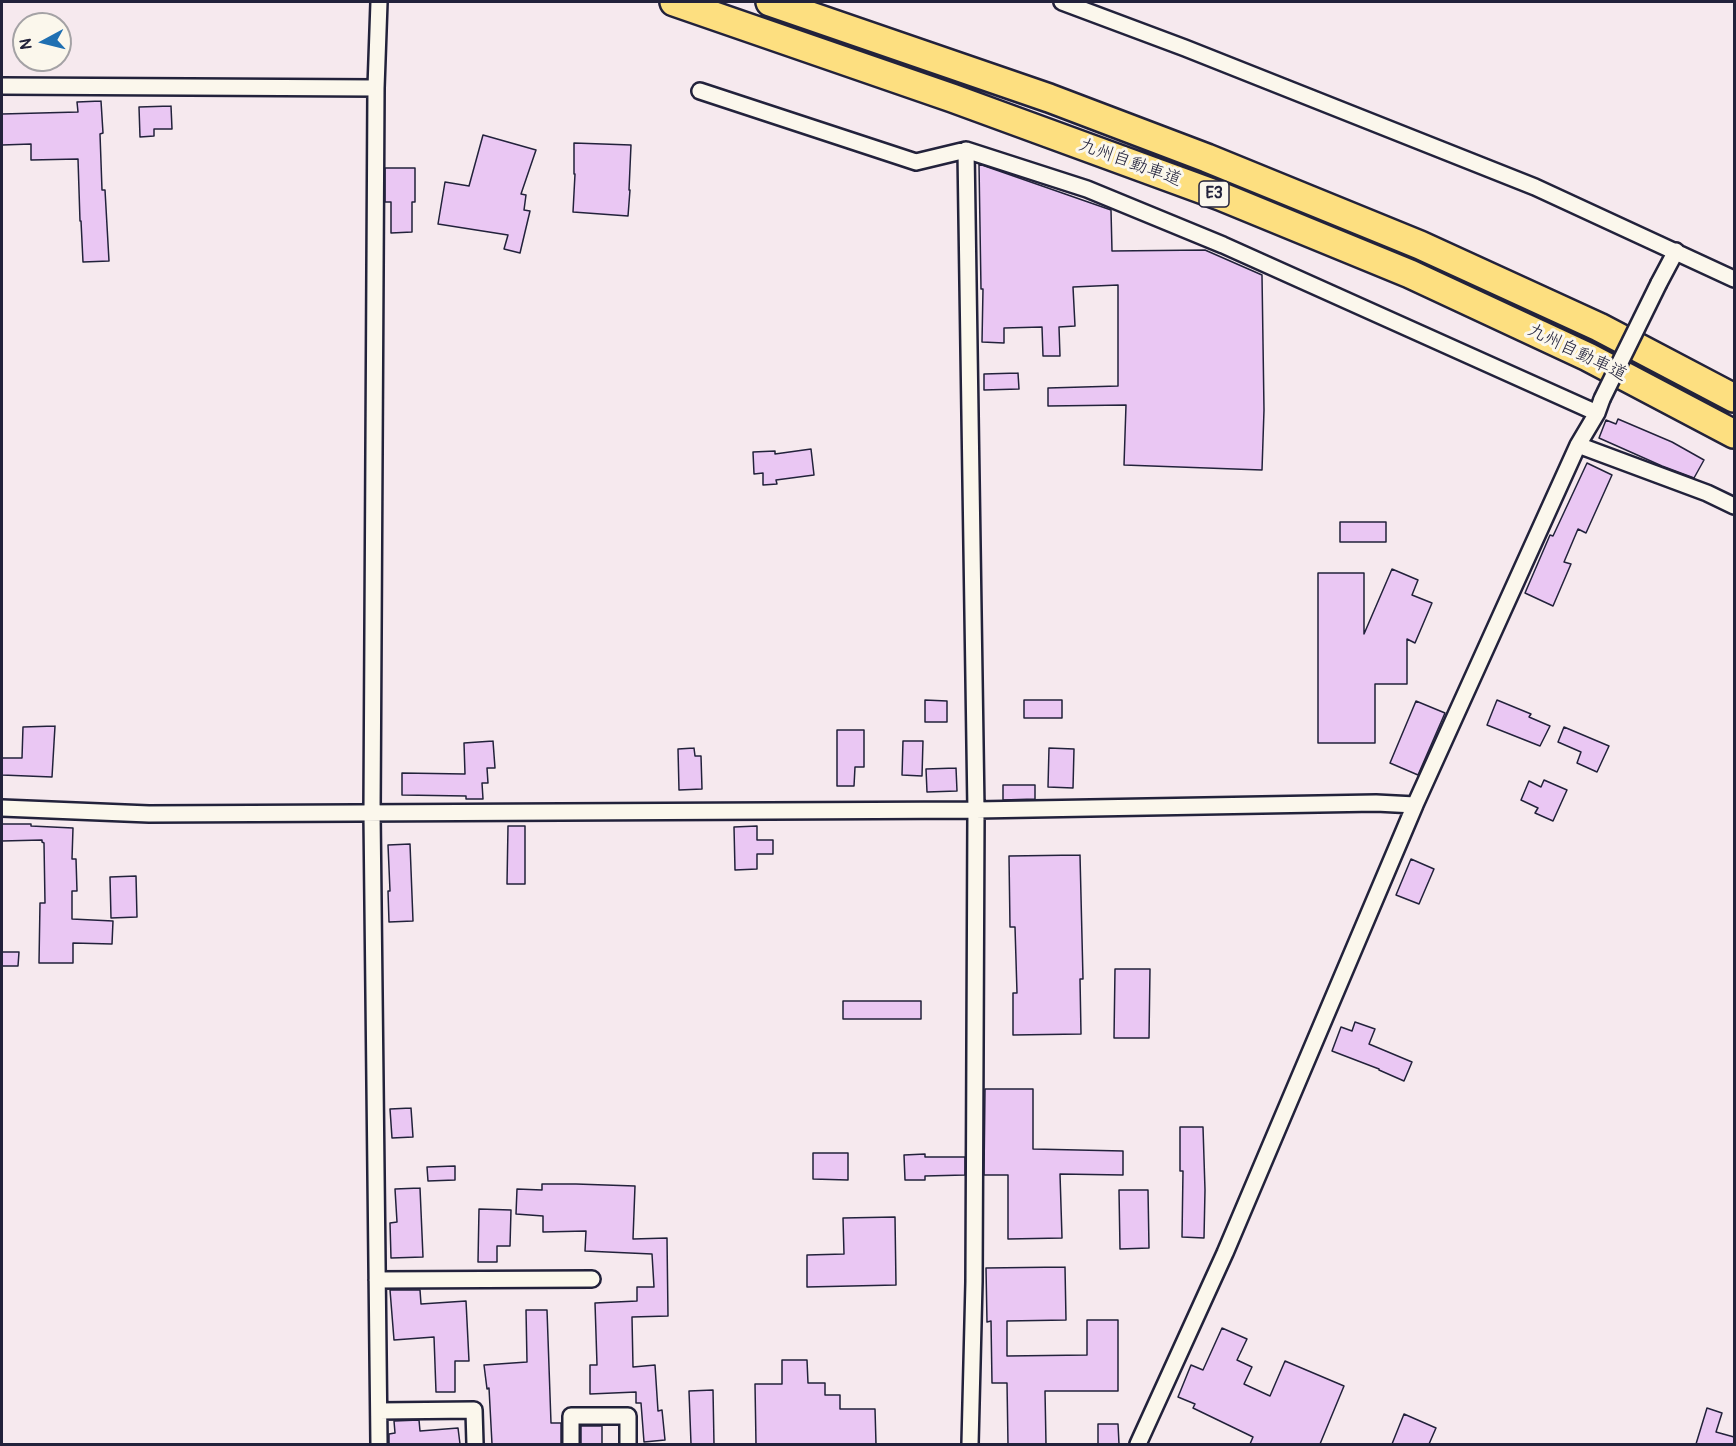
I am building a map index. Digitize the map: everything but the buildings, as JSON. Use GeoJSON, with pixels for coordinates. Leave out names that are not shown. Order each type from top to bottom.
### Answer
{"type":"FeatureCollection","features":[{"type":"Feature","properties":{"kind":"highway","name":"九州自動車道"},"geometry":{"type":"LineString","coordinates":[[674,2],[952,98],[1252,209],[1410,274],[1588,357],[1734,434]]}},
{"type":"Feature","properties":{"kind":"highway","name":"九州自動車道"},"geometry":{"type":"LineString","coordinates":[[770,2],[1049,98],[1218,163],[1420,245],[1599,327],[1734,398]]}},
{"type":"Feature","properties":{"kind":"street"},"geometry":{"type":"LineString","coordinates":[[379,2],[376,88],[372,813],[379,1444]]}},
{"type":"Feature","properties":{"kind":"street"},"geometry":{"type":"LineString","coordinates":[[1062,2],[1196,52],[1535,187],[1734,279]]}},
{"type":"Feature","properties":{"kind":"street"},"geometry":{"type":"LineString","coordinates":[[2,86],[376,88]]}},
{"type":"Feature","properties":{"kind":"street"},"geometry":{"type":"LineString","coordinates":[[700,91],[916,162],[966,150],[1088,189],[1600,406]]}},
{"type":"Feature","properties":{"kind":"street"},"geometry":{"type":"LineString","coordinates":[[966,150],[976,810],[974,1270],[970,1444]]}},
{"type":"Feature","properties":{"kind":"street"},"geometry":{"type":"LineString","coordinates":[[1138,1444],[1225,1253],[1415,805],[1578,445],[1600,406],[1676,251]]}},
{"type":"Feature","properties":{"kind":"street"},"geometry":{"type":"LineString","coordinates":[[1578,445],[1707,493],[1734,506]]}},
{"type":"Feature","properties":{"kind":"street"},"geometry":{"type":"LineString","coordinates":[[2,808],[149,814],[976,810],[1376,803],[1415,805]]}},
{"type":"Feature","properties":{"kind":"street"},"geometry":{"type":"LineString","coordinates":[[377,1280],[592,1279]]}},
{"type":"Feature","properties":{"kind":"street"},"geometry":{"type":"LineString","coordinates":[[379,1411],[474,1410],[474,1444]]}},
{"type":"Feature","properties":{"kind":"street"},"geometry":{"type":"LineString","coordinates":[[571,1444],[571,1416],[628,1416],[628,1444]]}}]}
